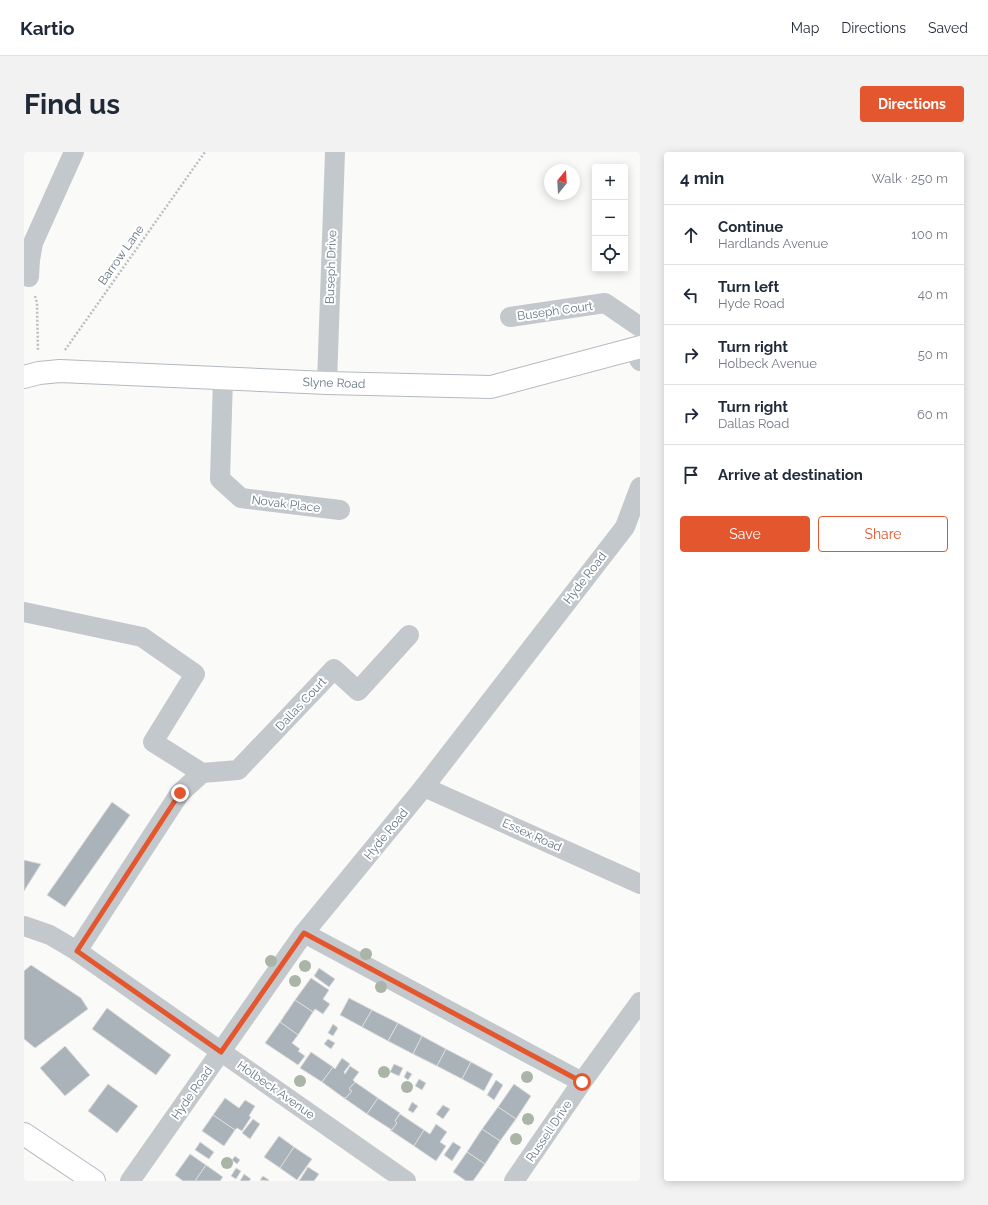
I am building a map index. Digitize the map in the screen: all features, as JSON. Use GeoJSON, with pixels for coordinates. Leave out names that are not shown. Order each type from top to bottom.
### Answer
{"type":"FeatureCollection","features":[{"type":"Feature","properties":{"kind":"street"},"geometry":{"type":"LineString","coordinates":[[31,285],[30,260],[34,243],[74,152]]}},
{"type":"Feature","properties":{"kind":"street","name":"Buseph Drive"},"geometry":{"type":"LineString","coordinates":[[328,383],[335,152]]}},
{"type":"Feature","properties":{"kind":"street","name":"Buseph Court"},"geometry":{"type":"LineString","coordinates":[[510,317],[605,303],[640,327]]}},
{"type":"Feature","properties":{"kind":"street","name":"Slyne Road"},"geometry":{"type":"LineString","coordinates":[[41,374],[223,378],[328,383],[491,387],[638,352]]}},
{"type":"Feature","properties":{"kind":"street","name":"Novak Place"},"geometry":{"type":"LineString","coordinates":[[223,378],[220,479],[241,498],[340,510]]}},
{"type":"Feature","properties":{"kind":"street","name":"Hyde Road"},"geometry":{"type":"LineString","coordinates":[[130,1181],[304,933],[424,786],[625,527],[640,487]]}},
{"type":"Feature","properties":{"kind":"street"},"geometry":{"type":"LineString","coordinates":[[24,612],[142,637],[195,674],[153,742],[202,773],[180,793],[77,951]]}},
{"type":"Feature","properties":{"kind":"street","name":"Dallas Court"},"geometry":{"type":"LineString","coordinates":[[202,773],[238,770],[334,669],[358,692],[409,635]]}},
{"type":"Feature","properties":{"kind":"street","name":"Essex Road"},"geometry":{"type":"LineString","coordinates":[[424,786],[640,884]]}},
{"type":"Feature","properties":{"kind":"street","name":"Holbeck Avenue"},"geometry":{"type":"LineString","coordinates":[[24,926],[50,935],[77,951],[406,1181]]}},
{"type":"Feature","properties":{"kind":"street"},"geometry":{"type":"LineString","coordinates":[[304,933],[582,1082]]}},
{"type":"Feature","properties":{"kind":"street","name":"Russell Drive"},"geometry":{"type":"LineString","coordinates":[[514,1181],[582,1082],[640,1002]]}},
{"type":"Feature","properties":{"kind":"street"},"geometry":{"type":"LineString","coordinates":[[24,1134],[94,1181]]}},
{"type":"Feature","properties":{"kind":"path","name":"Barrow Lane"},"geometry":{"type":"LineString","coordinates":[[41,374],[64,351],[206,152]]}},
{"type":"Feature","properties":{"kind":"path"},"geometry":{"type":"LineString","coordinates":[[31,285],[37,303],[41,374]]}},
{"type":"Feature","properties":{"kind":"building"},"geometry":{"type":"Polygon","coordinates":[[[112,802],[130,815],[65,907],[47,895],[112,802]]]}},
{"type":"Feature","properties":{"kind":"building"},"geometry":{"type":"Polygon","coordinates":[[[24,860],[41,864],[24,891],[24,860]]]}},
{"type":"Feature","properties":{"kind":"building"},"geometry":{"type":"Polygon","coordinates":[[[31,965],[81,998],[88,1009],[35,1048],[24,1039],[24,971],[31,965]]]}},
{"type":"Feature","properties":{"kind":"building"},"geometry":{"type":"Polygon","coordinates":[[[319,968],[335,979],[329,987],[314,976],[319,968]]]}},
{"type":"Feature","properties":{"kind":"building"},"geometry":{"type":"Polygon","coordinates":[[[311,978],[329,990],[323,999],[330,1004],[323,1014],[315,1009],[313,1012],[295,1000],[311,978]]]}},
{"type":"Feature","properties":{"kind":"building"},"geometry":{"type":"Polygon","coordinates":[[[349,998],[372,1010],[362,1027],[340,1015],[349,998]]]}},
{"type":"Feature","properties":{"kind":"building"},"geometry":{"type":"Polygon","coordinates":[[[295,1000],[313,1012],[298,1035],[280,1022],[295,1000]]]}},
{"type":"Feature","properties":{"kind":"building"},"geometry":{"type":"Polygon","coordinates":[[[107,1008],[171,1055],[156,1075],[92,1029],[107,1008]]]}},
{"type":"Feature","properties":{"kind":"building"},"geometry":{"type":"Polygon","coordinates":[[[372,1010],[398,1023],[388,1041],[362,1027],[372,1010]]]}},
{"type":"Feature","properties":{"kind":"building"},"geometry":{"type":"Polygon","coordinates":[[[280,1022],[298,1035],[292,1043],[300,1049],[298,1051],[305,1056],[298,1065],[265,1043],[280,1022]]]}},
{"type":"Feature","properties":{"kind":"building"},"geometry":{"type":"Polygon","coordinates":[[[398,1023],[422,1036],[413,1054],[388,1041],[398,1023]]]}},
{"type":"Feature","properties":{"kind":"building"},"geometry":{"type":"Polygon","coordinates":[[[333,1024],[338,1028],[333,1036],[328,1033],[333,1024]]]}},
{"type":"Feature","properties":{"kind":"building"},"geometry":{"type":"Polygon","coordinates":[[[422,1036],[446,1049],[437,1066],[413,1054],[422,1036]]]}},
{"type":"Feature","properties":{"kind":"building"},"geometry":{"type":"Polygon","coordinates":[[[328,1039],[335,1043],[331,1049],[324,1044],[328,1039]]]}},
{"type":"Feature","properties":{"kind":"building"},"geometry":{"type":"Polygon","coordinates":[[[65,1046],[90,1075],[65,1096],[40,1068],[65,1046]]]}},
{"type":"Feature","properties":{"kind":"building"},"geometry":{"type":"Polygon","coordinates":[[[446,1049],[471,1062],[462,1079],[437,1066],[446,1049]]]}},
{"type":"Feature","properties":{"kind":"building"},"geometry":{"type":"Polygon","coordinates":[[[311,1052],[333,1067],[322,1082],[300,1068],[311,1052]]]}},
{"type":"Feature","properties":{"kind":"building"},"geometry":{"type":"Polygon","coordinates":[[[342,1058],[350,1064],[344,1072],[345,1074],[350,1066],[359,1072],[353,1080],[355,1082],[349,1089],[352,1091],[346,1098],[322,1082],[333,1067],[335,1069],[342,1058]]]}},
{"type":"Feature","properties":{"kind":"building"},"geometry":{"type":"Polygon","coordinates":[[[471,1062],[493,1074],[484,1091],[462,1079],[471,1062]]]}},
{"type":"Feature","properties":{"kind":"building"},"geometry":{"type":"Polygon","coordinates":[[[394,1064],[403,1068],[399,1076],[390,1072],[394,1064]]]}},
{"type":"Feature","properties":{"kind":"building"},"geometry":{"type":"Polygon","coordinates":[[[407,1071],[412,1074],[408,1080],[404,1077],[407,1071]]]}},
{"type":"Feature","properties":{"kind":"building"},"geometry":{"type":"Polygon","coordinates":[[[419,1079],[426,1083],[422,1090],[415,1086],[419,1079]]]}},
{"type":"Feature","properties":{"kind":"building"},"geometry":{"type":"Polygon","coordinates":[[[496,1080],[503,1085],[494,1100],[487,1095],[496,1080]]]}},
{"type":"Feature","properties":{"kind":"building"},"geometry":{"type":"Polygon","coordinates":[[[355,1082],[378,1098],[367,1114],[344,1098],[346,1098],[352,1091],[349,1089],[355,1082]]]}},
{"type":"Feature","properties":{"kind":"building"},"geometry":{"type":"Polygon","coordinates":[[[108,1084],[138,1106],[117,1133],[88,1111],[108,1084]]]}},
{"type":"Feature","properties":{"kind":"building"},"geometry":{"type":"Polygon","coordinates":[[[514,1084],[531,1096],[516,1119],[498,1107],[514,1084]]]}},
{"type":"Feature","properties":{"kind":"building"},"geometry":{"type":"Polygon","coordinates":[[[225,1098],[239,1108],[245,1100],[255,1106],[249,1116],[251,1117],[242,1131],[237,1128],[235,1130],[213,1115],[225,1098]]]}},
{"type":"Feature","properties":{"kind":"building"},"geometry":{"type":"Polygon","coordinates":[[[378,1098],[400,1113],[395,1121],[397,1123],[392,1130],[367,1114],[378,1098]]]}},
{"type":"Feature","properties":{"kind":"building"},"geometry":{"type":"Polygon","coordinates":[[[412,1102],[418,1106],[413,1113],[408,1110],[412,1102]]]}},
{"type":"Feature","properties":{"kind":"building"},"geometry":{"type":"Polygon","coordinates":[[[443,1105],[450,1109],[443,1119],[436,1114],[443,1105]]]}},
{"type":"Feature","properties":{"kind":"building"},"geometry":{"type":"Polygon","coordinates":[[[498,1107],[516,1119],[500,1141],[482,1129],[498,1107]]]}},
{"type":"Feature","properties":{"kind":"building"},"geometry":{"type":"Polygon","coordinates":[[[400,1114],[424,1130],[414,1146],[390,1130],[392,1130],[397,1123],[395,1121],[400,1114]]]}},
{"type":"Feature","properties":{"kind":"building"},"geometry":{"type":"Polygon","coordinates":[[[213,1115],[235,1130],[224,1146],[202,1131],[213,1115]]]}},
{"type":"Feature","properties":{"kind":"building"},"geometry":{"type":"Polygon","coordinates":[[[253,1119],[260,1124],[250,1139],[242,1133],[253,1119]]]}},
{"type":"Feature","properties":{"kind":"building"},"geometry":{"type":"Polygon","coordinates":[[[436,1124],[447,1132],[440,1142],[446,1146],[436,1161],[414,1146],[424,1130],[430,1134],[436,1124]]]}},
{"type":"Feature","properties":{"kind":"building"},"geometry":{"type":"Polygon","coordinates":[[[482,1129],[500,1141],[485,1164],[467,1152],[482,1129]]]}},
{"type":"Feature","properties":{"kind":"building"},"geometry":{"type":"Polygon","coordinates":[[[279,1136],[294,1147],[280,1168],[264,1157],[279,1136]]]}},
{"type":"Feature","properties":{"kind":"building"},"geometry":{"type":"Polygon","coordinates":[[[200,1142],[214,1152],[209,1159],[195,1150],[200,1142]]]}},
{"type":"Feature","properties":{"kind":"building"},"geometry":{"type":"Polygon","coordinates":[[[453,1142],[461,1147],[452,1161],[444,1155],[453,1142]]]}},
{"type":"Feature","properties":{"kind":"building"},"geometry":{"type":"Polygon","coordinates":[[[294,1147],[312,1159],[297,1180],[280,1168],[294,1147]]]}},
{"type":"Feature","properties":{"kind":"building"},"geometry":{"type":"Polygon","coordinates":[[[467,1152],[485,1164],[473,1181],[466,1181],[453,1172],[467,1152]]]}},
{"type":"Feature","properties":{"kind":"building"},"geometry":{"type":"Polygon","coordinates":[[[190,1154],[206,1165],[195,1181],[183,1181],[175,1175],[190,1154]]]}},
{"type":"Feature","properties":{"kind":"building"},"geometry":{"type":"Polygon","coordinates":[[[235,1156],[240,1160],[237,1164],[232,1160],[235,1156]]]}},
{"type":"Feature","properties":{"kind":"building"},"geometry":{"type":"Polygon","coordinates":[[[206,1165],[223,1177],[220,1181],[195,1181],[206,1165]]]}},
{"type":"Feature","properties":{"kind":"building"},"geometry":{"type":"Polygon","coordinates":[[[308,1167],[319,1174],[314,1181],[299,1181],[308,1167]]]}},
{"type":"Feature","properties":{"kind":"building"},"geometry":{"type":"Polygon","coordinates":[[[236,1168],[241,1171],[236,1179],[231,1176],[236,1168]]]}},
{"type":"Feature","properties":{"kind":"building"},"geometry":{"type":"Polygon","coordinates":[[[244,1174],[251,1179],[249,1181],[240,1181],[244,1174]]]}},
{"type":"Feature","properties":{"kind":"building"},"geometry":{"type":"Polygon","coordinates":[[[263,1176],[269,1180],[260,1180],[263,1176]]]}},
{"type":"Feature","properties":{"kind":"route"},"geometry":{"type":"LineString","coordinates":[[180,793],[77,951],[221,1052],[304,933],[582,1082]]}}]}
